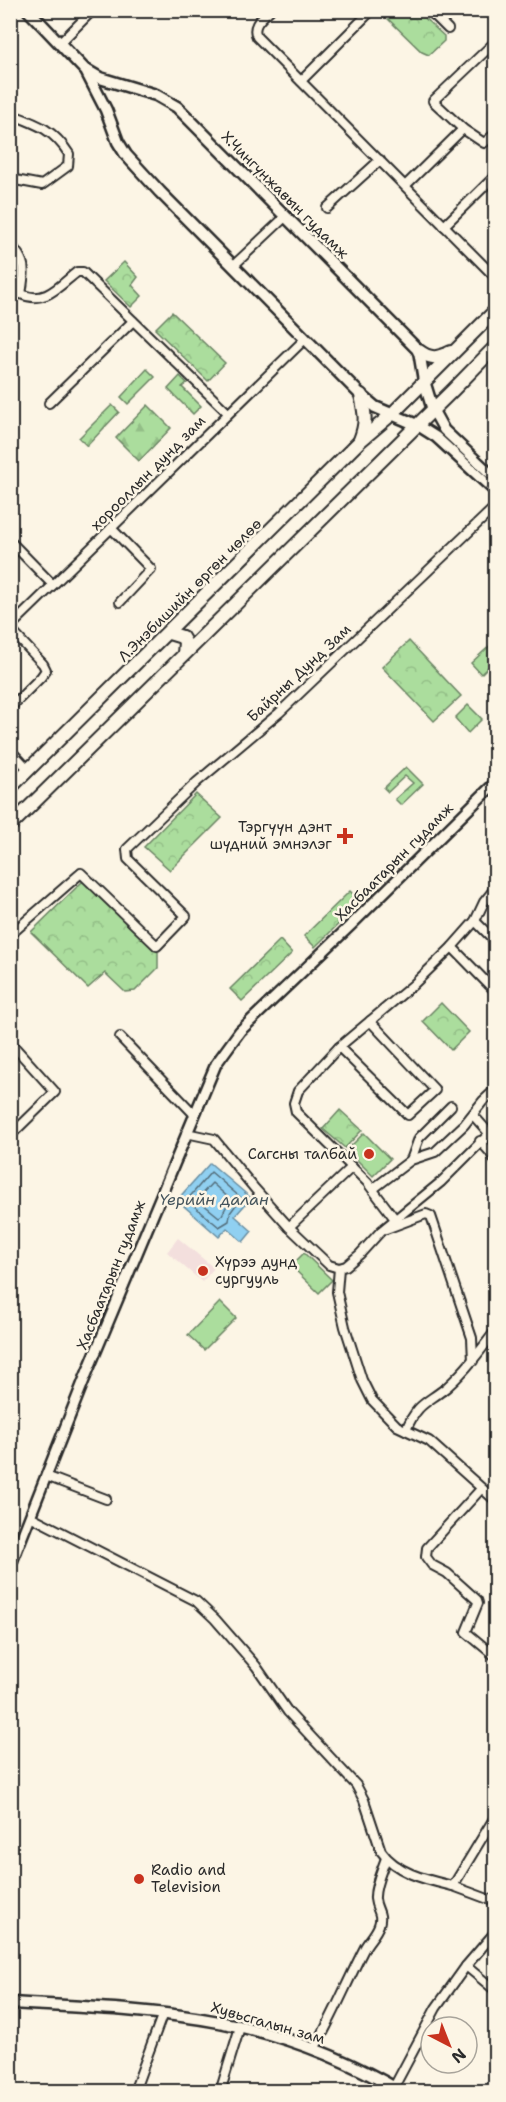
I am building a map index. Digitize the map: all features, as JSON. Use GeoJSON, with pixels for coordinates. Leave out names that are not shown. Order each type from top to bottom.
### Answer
{"type":"FeatureCollection","features":[{"type":"Feature","properties":{"kind":"main road","name":"Х.Чингүнжавын гудамж"},"geometry":{"type":"LineString","coordinates":[[28,10],[87,71],[100,78],[156,94],[177,107],[419,351]]}},
{"type":"Feature","properties":{"kind":"main road","name":"Х.Чингүнжавын гудамж"},"geometry":{"type":"LineString","coordinates":[[87,71],[126,155],[361,395],[375,407],[417,425]]}},
{"type":"Feature","properties":{"kind":"main road","name":"Л.Энэбишийн өргөн чөлөө"},"geometry":{"type":"LineString","coordinates":[[10,788],[495,310]]}},
{"type":"Feature","properties":{"kind":"main road"},"geometry":{"type":"LineString","coordinates":[[10,826],[433,410],[495,346]]}},
{"type":"Feature","properties":{"kind":"main road"},"geometry":{"type":"LineString","coordinates":[[419,351],[427,357],[438,358],[455,351]]}},
{"type":"Feature","properties":{"kind":"main road"},"geometry":{"type":"LineString","coordinates":[[419,351],[424,381],[433,410]]}},
{"type":"Feature","properties":{"kind":"main road"},"geometry":{"type":"LineString","coordinates":[[360,442],[366,417],[361,395]]}},
{"type":"Feature","properties":{"kind":"main road"},"geometry":{"type":"LineString","coordinates":[[169,633],[182,637],[185,642],[184,654]]}},
{"type":"Feature","properties":{"kind":"main road","name":"Хувьсгалын зам"},"geometry":{"type":"LineString","coordinates":[[10,2003],[163,2013],[240,2027],[314,2049],[348,2063],[398,2089]]}},
{"type":"Feature","properties":{"kind":"street"},"geometry":{"type":"LineString","coordinates":[[60,43],[93,10]]}},
{"type":"Feature","properties":{"kind":"street"},"geometry":{"type":"LineString","coordinates":[[270,10],[256,23],[257,37],[495,278]]}},
{"type":"Feature","properties":{"kind":"street"},"geometry":{"type":"LineString","coordinates":[[302,81],[372,10]]}},
{"type":"Feature","properties":{"kind":"street"},"geometry":{"type":"LineString","coordinates":[[429,10],[448,29]]}},
{"type":"Feature","properties":{"kind":"street"},"geometry":{"type":"LineString","coordinates":[[495,41],[433,101],[463,129],[484,143],[495,133]]}},
{"type":"Feature","properties":{"kind":"street"},"geometry":{"type":"LineString","coordinates":[[10,114],[44,127],[62,142],[69,154],[68,166],[42,185],[10,179]]}},
{"type":"Feature","properties":{"kind":"street"},"geometry":{"type":"LineString","coordinates":[[405,186],[463,129]]}},
{"type":"Feature","properties":{"kind":"street"},"geometry":{"type":"LineString","coordinates":[[327,208],[380,160]]}},
{"type":"Feature","properties":{"kind":"street"},"geometry":{"type":"LineString","coordinates":[[444,226],[495,175]]}},
{"type":"Feature","properties":{"kind":"street"},"geometry":{"type":"LineString","coordinates":[[233,266],[285,217]]}},
{"type":"Feature","properties":{"kind":"street"},"geometry":{"type":"LineString","coordinates":[[10,244],[19,253],[25,266],[21,294]]}},
{"type":"Feature","properties":{"kind":"street"},"geometry":{"type":"LineString","coordinates":[[10,292],[32,298],[43,297],[80,271],[228,413]]}},
{"type":"Feature","properties":{"kind":"street"},"geometry":{"type":"LineString","coordinates":[[49,403],[133,321]]}},
{"type":"Feature","properties":{"kind":"street","name":"хорооллын дунд зам"},"geometry":{"type":"LineString","coordinates":[[10,628],[305,339]]}},
{"type":"Feature","properties":{"kind":"street"},"geometry":{"type":"LineString","coordinates":[[433,410],[444,429],[495,479]]}},
{"type":"Feature","properties":{"kind":"street"},"geometry":{"type":"LineString","coordinates":[[417,425],[436,437],[495,492]]}},
{"type":"Feature","properties":{"kind":"street","name":"Байрны Дунд Зам"},"geometry":{"type":"LineString","coordinates":[[10,934],[73,877],[81,873],[157,946],[186,916],[128,860],[127,849],[197,782],[279,713],[495,506]]}},
{"type":"Feature","properties":{"kind":"street"},"geometry":{"type":"LineString","coordinates":[[111,528],[151,569],[120,602]]}},
{"type":"Feature","properties":{"kind":"street"},"geometry":{"type":"LineString","coordinates":[[10,542],[53,585]]}},
{"type":"Feature","properties":{"kind":"street"},"geometry":{"type":"LineString","coordinates":[[10,628],[44,664],[46,670],[10,708]]}},
{"type":"Feature","properties":{"kind":"street"},"geometry":{"type":"LineString","coordinates":[[10,750],[29,770]]}},
{"type":"Feature","properties":{"kind":"street","name":"Хасбаатарын гудамж"},"geometry":{"type":"LineString","coordinates":[[10,1567],[216,1064],[240,1031],[495,782]]}},
{"type":"Feature","properties":{"kind":"street"},"geometry":{"type":"LineString","coordinates":[[395,1219],[373,1189],[296,1112],[294,1103],[298,1091],[339,1047],[413,985],[452,947],[475,921],[484,902],[495,887]]}},
{"type":"Feature","properties":{"kind":"street"},"geometry":{"type":"LineString","coordinates":[[475,921],[495,942]]}},
{"type":"Feature","properties":{"kind":"street"},"geometry":{"type":"LineString","coordinates":[[452,947],[495,992]]}},
{"type":"Feature","properties":{"kind":"street"},"geometry":{"type":"LineString","coordinates":[[339,1047],[408,1115],[435,1090],[370,1021]]}},
{"type":"Feature","properties":{"kind":"street"},"geometry":{"type":"LineString","coordinates":[[120,1037],[194,1114]]}},
{"type":"Feature","properties":{"kind":"street"},"geometry":{"type":"LineString","coordinates":[[10,1041],[55,1092],[10,1136]]}},
{"type":"Feature","properties":{"kind":"street"},"geometry":{"type":"LineString","coordinates":[[373,1189],[411,1160],[435,1152],[495,1089]]}},
{"type":"Feature","properties":{"kind":"street"},"geometry":{"type":"LineString","coordinates":[[411,1160],[419,1138],[451,1106]]}},
{"type":"Feature","properties":{"kind":"street"},"geometry":{"type":"LineString","coordinates":[[472,1115],[489,1133]]}},
{"type":"Feature","properties":{"kind":"street"},"geometry":{"type":"LineString","coordinates":[[186,1133],[214,1139],[255,1190],[289,1227],[329,1265],[339,1268],[346,1266],[381,1231],[441,1182],[495,1127]]}},
{"type":"Feature","properties":{"kind":"street"},"geometry":{"type":"LineString","coordinates":[[480,1141],[495,1162]]}},
{"type":"Feature","properties":{"kind":"street"},"geometry":{"type":"LineString","coordinates":[[289,1227],[352,1167]]}},
{"type":"Feature","properties":{"kind":"street"},"geometry":{"type":"LineString","coordinates":[[381,1231],[426,1214],[431,1216],[470,1331],[473,1361]]}},
{"type":"Feature","properties":{"kind":"street"},"geometry":{"type":"LineString","coordinates":[[339,1268],[337,1292],[362,1380],[372,1400],[391,1421],[429,1442],[495,1501]]}},
{"type":"Feature","properties":{"kind":"street"},"geometry":{"type":"LineString","coordinates":[[406,1430],[418,1407],[446,1388],[473,1361],[495,1330]]}},
{"type":"Feature","properties":{"kind":"street"},"geometry":{"type":"LineString","coordinates":[[46,1476],[106,1499]]}},
{"type":"Feature","properties":{"kind":"street"},"geometry":{"type":"LineString","coordinates":[[481,1489],[427,1548],[426,1557],[432,1565],[447,1573],[477,1600],[478,1603],[466,1632],[495,1657]]}},
{"type":"Feature","properties":{"kind":"street"},"geometry":{"type":"LineString","coordinates":[[30,1516],[189,1596],[215,1619],[256,1666],[288,1712],[361,1791],[381,1851],[386,1858],[421,1879],[453,1886],[495,1902]]}},
{"type":"Feature","properties":{"kind":"street"},"geometry":{"type":"LineString","coordinates":[[10,1543],[26,1526]]}},
{"type":"Feature","properties":{"kind":"street"},"geometry":{"type":"LineString","coordinates":[[453,1886],[495,1815]]}},
{"type":"Feature","properties":{"kind":"street"},"geometry":{"type":"LineString","coordinates":[[314,2049],[348,1985],[364,1947],[378,1927],[381,1915],[375,1894],[386,1858]]}},
{"type":"Feature","properties":{"kind":"street"},"geometry":{"type":"LineString","coordinates":[[398,2089],[436,2008],[495,1931]]}},
{"type":"Feature","properties":{"kind":"street"},"geometry":{"type":"LineString","coordinates":[[466,1966],[495,1991]]}},
{"type":"Feature","properties":{"kind":"street"},"geometry":{"type":"LineString","coordinates":[[134,2091],[163,2013]]}},
{"type":"Feature","properties":{"kind":"street"},"geometry":{"type":"LineString","coordinates":[[220,2091],[240,2027]]}},
{"type":"Feature","properties":{"kind":"street"},"geometry":{"type":"LineString","coordinates":[[376,2091],[381,2080]]}},
{"type":"Feature","properties":{"kind":"shaded area"},"geometry":{"type":"Polygon","coordinates":[[[178,1238],[214,1268],[202,1282],[167,1252],[178,1238]]]}},
{"type":"Feature","properties":{"kind":"green space"},"geometry":{"type":"Polygon","coordinates":[[[393,10],[417,11],[444,36],[444,41],[429,55],[422,52],[386,17],[393,10]]]}},
{"type":"Feature","properties":{"kind":"green space"},"geometry":{"type":"Polygon","coordinates":[[[124,262],[138,277],[132,285],[142,296],[131,307],[104,281],[124,262]]]}},
{"type":"Feature","properties":{"kind":"green space"},"geometry":{"type":"Polygon","coordinates":[[[172,312],[225,363],[208,381],[155,329],[172,312]]]}},
{"type":"Feature","properties":{"kind":"green space"},"geometry":{"type":"Polygon","coordinates":[[[147,369],[155,377],[128,404],[121,397],[147,369]]]}},
{"type":"Feature","properties":{"kind":"green space"},"geometry":{"type":"Polygon","coordinates":[[[180,376],[187,383],[182,387],[201,406],[193,414],[168,389],[180,376]]]}},
{"type":"Feature","properties":{"kind":"green space"},"geometry":{"type":"Polygon","coordinates":[[[112,405],[119,412],[87,446],[79,438],[112,405]]]}},
{"type":"Feature","properties":{"kind":"green space"},"geometry":{"type":"Polygon","coordinates":[[[148,405],[171,428],[139,461],[116,438],[148,405]]]}},
{"type":"Feature","properties":{"kind":"green space"},"geometry":{"type":"Polygon","coordinates":[[[409,641],[461,696],[434,721],[382,667],[409,641]]]}},
{"type":"Feature","properties":{"kind":"green space"},"geometry":{"type":"Polygon","coordinates":[[[495,641],[495,660],[481,674],[471,663],[495,641]]]}},
{"type":"Feature","properties":{"kind":"green space"},"geometry":{"type":"Polygon","coordinates":[[[468,705],[482,719],[468,733],[455,718],[468,705]]]}},
{"type":"Feature","properties":{"kind":"green space"},"geometry":{"type":"Polygon","coordinates":[[[406,767],[423,784],[401,805],[395,799],[413,783],[405,776],[388,792],[384,788],[406,767]]]}},
{"type":"Feature","properties":{"kind":"green space"},"geometry":{"type":"Polygon","coordinates":[[[196,794],[222,818],[170,870],[144,847],[196,794]]]}},
{"type":"Feature","properties":{"kind":"green space"},"geometry":{"type":"Polygon","coordinates":[[[83,881],[158,952],[158,968],[135,991],[125,992],[105,973],[88,988],[31,932],[83,881]]]}},
{"type":"Feature","properties":{"kind":"green space"},"geometry":{"type":"Polygon","coordinates":[[[350,891],[361,902],[315,947],[304,936],[350,891]]]}},
{"type":"Feature","properties":{"kind":"green space"},"geometry":{"type":"Polygon","coordinates":[[[280,940],[292,953],[242,1001],[230,989],[280,940]]]}},
{"type":"Feature","properties":{"kind":"green space"},"geometry":{"type":"Polygon","coordinates":[[[441,1003],[469,1032],[451,1050],[423,1021],[441,1003]]]}},
{"type":"Feature","properties":{"kind":"green space"},"geometry":{"type":"Polygon","coordinates":[[[340,1110],[362,1130],[345,1148],[323,1129],[340,1110]]]}},
{"type":"Feature","properties":{"kind":"green space","name":"Сагсны талбай"},"geometry":{"type":"Polygon","coordinates":[[[364,1133],[390,1159],[373,1176],[347,1150],[364,1133]]]}},
{"type":"Feature","properties":{"kind":"green space"},"geometry":{"type":"Polygon","coordinates":[[[304,1253],[332,1280],[319,1293],[291,1266],[304,1253]]]}},
{"type":"Feature","properties":{"kind":"green space"},"geometry":{"type":"Polygon","coordinates":[[[220,1302],[236,1318],[204,1350],[188,1335],[220,1302]]]}},
{"type":"Feature","properties":{"kind":"water","name":"Үерийн далан"},"geometry":{"type":"Polygon","coordinates":[[[210,1163],[251,1198],[235,1216],[252,1231],[243,1242],[227,1228],[219,1237],[177,1200],[210,1163]]]}},
{"type":"Feature","properties":{"kind":"place","name":"Тэргүүн дэнт шүдний эмнэлэг"},"geometry":{"type":"Point","coordinates":[345,836]}},
{"type":"Feature","properties":{"kind":"place","name":"Сагсны талбай"},"geometry":{"type":"Point","coordinates":[369,1154]}},
{"type":"Feature","properties":{"kind":"place","name":"Хүрээ дунд сургууль"},"geometry":{"type":"Point","coordinates":[203,1271]}},
{"type":"Feature","properties":{"kind":"place","name":"Radio and Television"},"geometry":{"type":"Point","coordinates":[139,1879]}}]}
